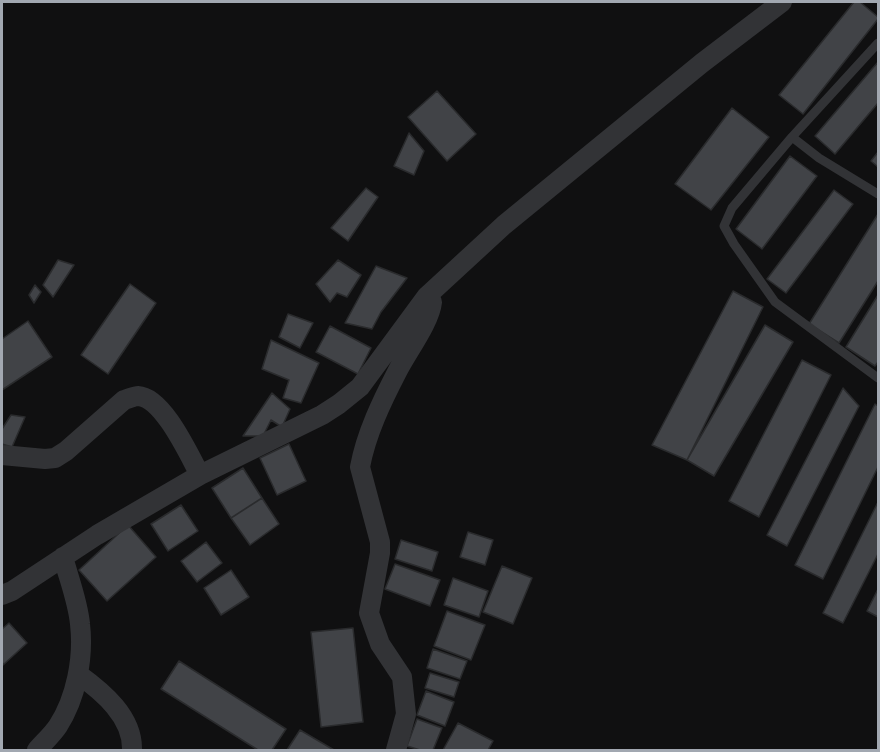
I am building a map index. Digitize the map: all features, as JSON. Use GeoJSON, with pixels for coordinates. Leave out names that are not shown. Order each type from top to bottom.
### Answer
{"type":"FeatureCollection","features":[{"type":"Feature","properties":{"kind":"street"},"geometry":{"type":"LineString","coordinates":[[2,595],[12,591],[97,535],[200,475],[322,415],[339,404],[360,387],[427,296],[504,225],[702,63],[782,2]]}},
{"type":"Feature","properties":{"kind":"street"},"geometry":{"type":"LineString","coordinates":[[396,750],[406,714],[402,677],[380,644],[369,613],[380,542],[360,467],[362,455],[377,416],[397,372],[430,313],[432,302],[427,296]]}},
{"type":"Feature","properties":{"kind":"street"},"geometry":{"type":"LineString","coordinates":[[2,455],[55,458],[124,400],[136,396],[152,402],[167,416],[200,475]]}},
{"type":"Feature","properties":{"kind":"street"},"geometry":{"type":"LineString","coordinates":[[36,750],[57,727],[70,704],[78,674],[80,625],[63,557]]}},
{"type":"Feature","properties":{"kind":"street"},"geometry":{"type":"LineString","coordinates":[[78,674],[101,690],[118,711],[130,731],[132,750]]}},
{"type":"Feature","properties":{"kind":"lane"},"geometry":{"type":"LineString","coordinates":[[879,44],[792,137],[732,208],[724,226],[774,302],[879,378]]}},
{"type":"Feature","properties":{"kind":"lane"},"geometry":{"type":"LineString","coordinates":[[792,137],[819,159],[879,194]]}},
{"type":"Feature","properties":{"kind":"building"},"geometry":{"type":"Polygon","coordinates":[[[854,2],[860,2],[878,19],[803,114],[779,95],[854,2]]]}},
{"type":"Feature","properties":{"kind":"building"},"geometry":{"type":"Polygon","coordinates":[[[878,62],[878,103],[835,154],[815,136],[878,62]]]}},
{"type":"Feature","properties":{"kind":"building"},"geometry":{"type":"Polygon","coordinates":[[[437,91],[476,134],[447,161],[408,117],[437,91]]]}},
{"type":"Feature","properties":{"kind":"building"},"geometry":{"type":"Polygon","coordinates":[[[732,108],[769,137],[711,210],[675,184],[732,108]]]}},
{"type":"Feature","properties":{"kind":"building"},"geometry":{"type":"Polygon","coordinates":[[[409,133],[424,151],[414,175],[394,166],[409,133]]]}},
{"type":"Feature","properties":{"kind":"building"},"geometry":{"type":"Polygon","coordinates":[[[878,152],[878,167],[871,161],[878,152]]]}},
{"type":"Feature","properties":{"kind":"building"},"geometry":{"type":"Polygon","coordinates":[[[790,156],[817,176],[762,249],[736,229],[790,156]]]}},
{"type":"Feature","properties":{"kind":"building"},"geometry":{"type":"Polygon","coordinates":[[[366,188],[378,197],[348,241],[331,228],[366,188]]]}},
{"type":"Feature","properties":{"kind":"building"},"geometry":{"type":"Polygon","coordinates":[[[834,190],[853,204],[786,293],[767,279],[834,190]]]}},
{"type":"Feature","properties":{"kind":"building"},"geometry":{"type":"Polygon","coordinates":[[[878,214],[878,281],[839,343],[809,324],[878,214]]]}},
{"type":"Feature","properties":{"kind":"building"},"geometry":{"type":"Polygon","coordinates":[[[58,260],[74,265],[53,297],[43,285],[58,260]]]}},
{"type":"Feature","properties":{"kind":"building"},"geometry":{"type":"Polygon","coordinates":[[[338,260],[361,275],[347,297],[337,293],[330,302],[316,284],[338,260]]]}},
{"type":"Feature","properties":{"kind":"building"},"geometry":{"type":"Polygon","coordinates":[[[376,266],[407,278],[381,312],[372,329],[345,323],[376,266]]]}},
{"type":"Feature","properties":{"kind":"building"},"geometry":{"type":"Polygon","coordinates":[[[130,284],[156,303],[108,374],[81,355],[130,284]]]}},
{"type":"Feature","properties":{"kind":"building"},"geometry":{"type":"Polygon","coordinates":[[[35,285],[41,292],[34,303],[29,295],[35,285]]]}},
{"type":"Feature","properties":{"kind":"building"},"geometry":{"type":"Polygon","coordinates":[[[733,291],[763,307],[687,460],[652,445],[733,291]]]}},
{"type":"Feature","properties":{"kind":"building"},"geometry":{"type":"Polygon","coordinates":[[[878,295],[878,362],[875,366],[846,347],[878,295]]]}},
{"type":"Feature","properties":{"kind":"building"},"geometry":{"type":"Polygon","coordinates":[[[288,314],[313,323],[300,348],[279,337],[288,314]]]}},
{"type":"Feature","properties":{"kind":"building"},"geometry":{"type":"Polygon","coordinates":[[[28,321],[52,357],[2,390],[2,339],[28,321]]]}},
{"type":"Feature","properties":{"kind":"building"},"geometry":{"type":"Polygon","coordinates":[[[765,325],[793,342],[714,476],[687,460],[765,325]]]}},
{"type":"Feature","properties":{"kind":"building"},"geometry":{"type":"Polygon","coordinates":[[[330,326],[371,348],[358,374],[316,352],[330,326]]]}},
{"type":"Feature","properties":{"kind":"building"},"geometry":{"type":"Polygon","coordinates":[[[271,340],[319,363],[301,403],[283,398],[289,380],[262,369],[271,340]]]}},
{"type":"Feature","properties":{"kind":"building"},"geometry":{"type":"Polygon","coordinates":[[[802,360],[831,375],[759,517],[729,501],[802,360]]]}},
{"type":"Feature","properties":{"kind":"building"},"geometry":{"type":"Polygon","coordinates":[[[843,388],[859,406],[787,546],[767,535],[843,388]]]}},
{"type":"Feature","properties":{"kind":"building"},"geometry":{"type":"Polygon","coordinates":[[[272,393],[290,409],[282,427],[271,420],[263,436],[243,436],[272,393]]]}},
{"type":"Feature","properties":{"kind":"building"},"geometry":{"type":"Polygon","coordinates":[[[875,404],[878,406],[878,467],[823,579],[795,565],[875,404]]]}},
{"type":"Feature","properties":{"kind":"building"},"geometry":{"type":"Polygon","coordinates":[[[11,415],[25,417],[12,447],[2,444],[2,429],[11,415]]]}},
{"type":"Feature","properties":{"kind":"building"},"geometry":{"type":"Polygon","coordinates":[[[289,444],[306,481],[277,495],[260,458],[289,444]]]}},
{"type":"Feature","properties":{"kind":"building"},"geometry":{"type":"Polygon","coordinates":[[[243,468],[262,498],[231,518],[212,488],[243,468]]]}},
{"type":"Feature","properties":{"kind":"building"},"geometry":{"type":"Polygon","coordinates":[[[262,498],[279,524],[250,545],[231,518],[262,498]]]}},
{"type":"Feature","properties":{"kind":"building"},"geometry":{"type":"Polygon","coordinates":[[[878,502],[878,554],[843,623],[823,613],[878,502]]]}},
{"type":"Feature","properties":{"kind":"building"},"geometry":{"type":"Polygon","coordinates":[[[181,505],[198,531],[168,551],[151,524],[181,505]]]}},
{"type":"Feature","properties":{"kind":"building"},"geometry":{"type":"Polygon","coordinates":[[[128,525],[156,557],[107,601],[79,570],[128,525]]]}},
{"type":"Feature","properties":{"kind":"building"},"geometry":{"type":"Polygon","coordinates":[[[468,532],[493,540],[485,565],[460,557],[468,532]]]}},
{"type":"Feature","properties":{"kind":"building"},"geometry":{"type":"Polygon","coordinates":[[[401,540],[438,552],[432,571],[395,559],[401,540]]]}},
{"type":"Feature","properties":{"kind":"building"},"geometry":{"type":"Polygon","coordinates":[[[206,542],[222,563],[197,582],[181,561],[206,542]]]}},
{"type":"Feature","properties":{"kind":"building"},"geometry":{"type":"Polygon","coordinates":[[[395,564],[440,580],[430,606],[385,589],[395,564]]]}},
{"type":"Feature","properties":{"kind":"building"},"geometry":{"type":"Polygon","coordinates":[[[502,566],[532,578],[513,624],[483,612],[502,566]]]}},
{"type":"Feature","properties":{"kind":"building"},"geometry":{"type":"Polygon","coordinates":[[[231,570],[249,597],[221,615],[204,588],[231,570]]]}},
{"type":"Feature","properties":{"kind":"building"},"geometry":{"type":"Polygon","coordinates":[[[453,578],[488,591],[479,617],[444,605],[453,578]]]}},
{"type":"Feature","properties":{"kind":"building"},"geometry":{"type":"Polygon","coordinates":[[[878,589],[878,617],[867,611],[878,589]]]}},
{"type":"Feature","properties":{"kind":"building"},"geometry":{"type":"Polygon","coordinates":[[[447,611],[485,625],[471,660],[434,646],[447,611]]]}},
{"type":"Feature","properties":{"kind":"building"},"geometry":{"type":"Polygon","coordinates":[[[9,623],[27,643],[3,665],[2,629],[9,623]]]}},
{"type":"Feature","properties":{"kind":"building"},"geometry":{"type":"Polygon","coordinates":[[[353,628],[363,722],[321,727],[311,632],[353,628]]]}},
{"type":"Feature","properties":{"kind":"building"},"geometry":{"type":"Polygon","coordinates":[[[433,649],[467,661],[460,679],[427,668],[433,649]]]}},
{"type":"Feature","properties":{"kind":"building"},"geometry":{"type":"Polygon","coordinates":[[[179,661],[286,729],[272,750],[258,750],[161,689],[179,661]]]}},
{"type":"Feature","properties":{"kind":"building"},"geometry":{"type":"Polygon","coordinates":[[[430,673],[459,682],[454,697],[425,688],[430,673]]]}},
{"type":"Feature","properties":{"kind":"building"},"geometry":{"type":"Polygon","coordinates":[[[426,691],[454,702],[445,726],[417,715],[426,691]]]}},
{"type":"Feature","properties":{"kind":"building"},"geometry":{"type":"Polygon","coordinates":[[[417,719],[442,728],[433,750],[420,750],[407,746],[417,719]]]}},
{"type":"Feature","properties":{"kind":"building"},"geometry":{"type":"Polygon","coordinates":[[[458,723],[493,741],[488,750],[443,750],[458,723]]]}},
{"type":"Feature","properties":{"kind":"building"},"geometry":{"type":"Polygon","coordinates":[[[300,730],[334,750],[287,750],[300,730]]]}}]}
